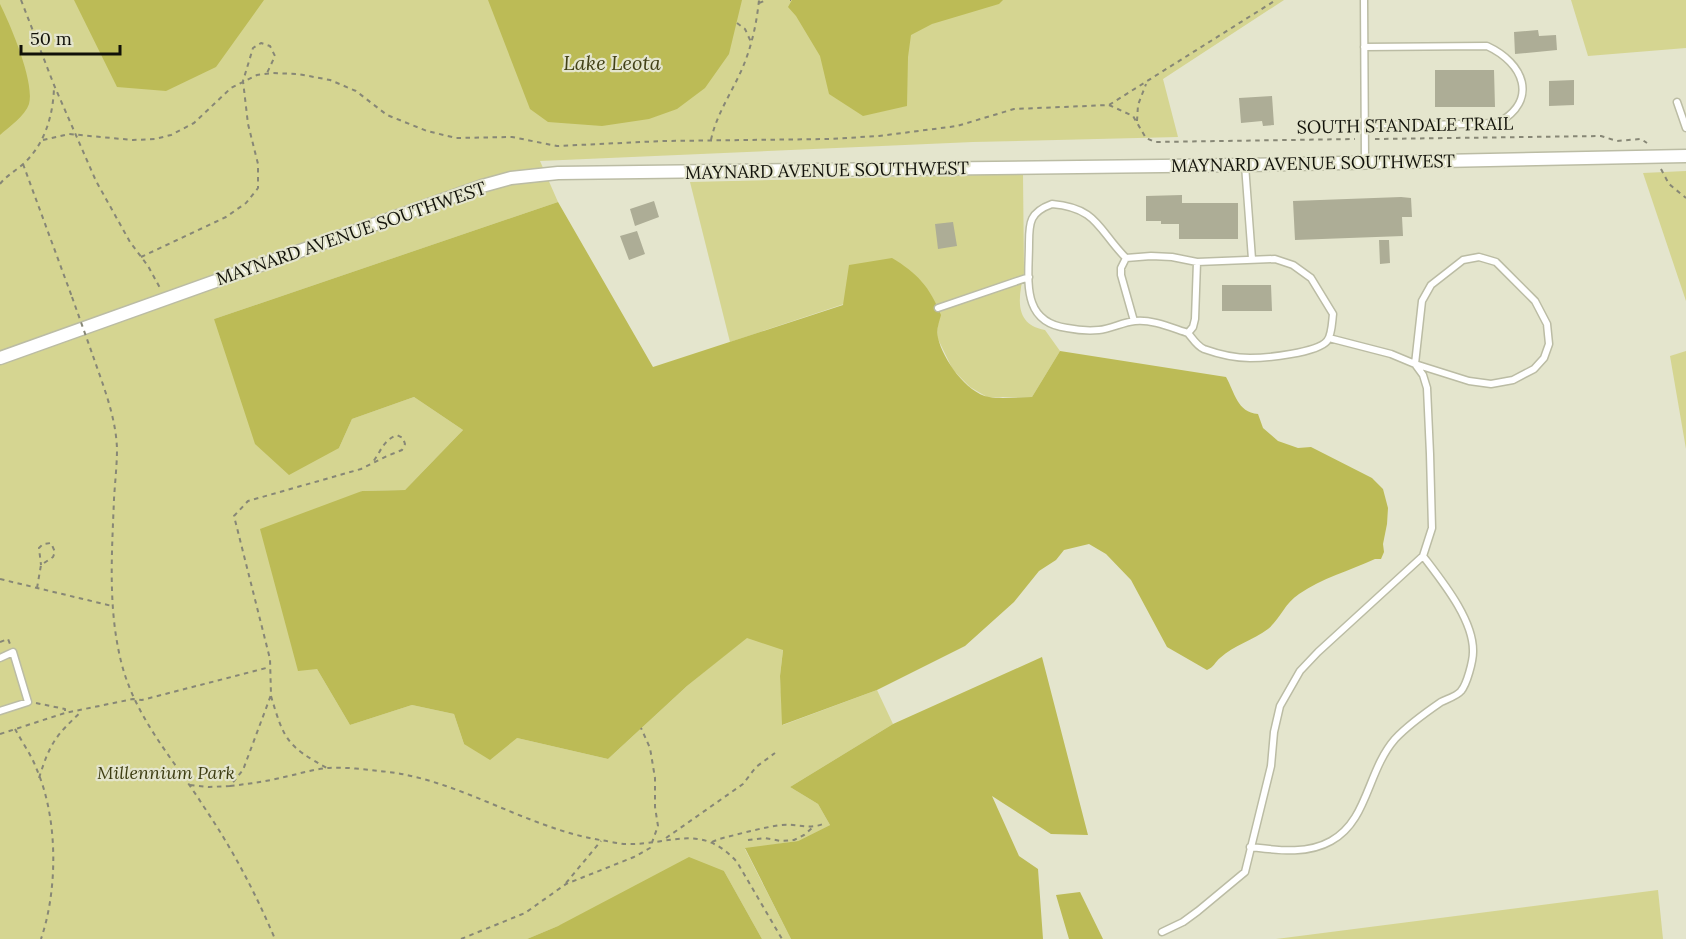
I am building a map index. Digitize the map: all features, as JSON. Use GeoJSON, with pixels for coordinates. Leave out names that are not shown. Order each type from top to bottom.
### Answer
{"type":"FeatureCollection","features":[{"type":"Feature","properties":{"kind":"street","name":"MAYNARD AVENUE SOUTHWEST"},"geometry":{"type":"LineString","coordinates":[[0,358],[482,186],[511,178],[558,173],[1245,165],[1686,156]]}},
{"type":"Feature","properties":{"kind":"lane"},"geometry":{"type":"LineString","coordinates":[[1364,0],[1365,162]]}},
{"type":"Feature","properties":{"kind":"lane"},"geometry":{"type":"LineString","coordinates":[[1364,47],[1487,46],[1496,50],[1516,67],[1523,87],[1519,105],[1508,117],[1498,123],[1365,124]]}},
{"type":"Feature","properties":{"kind":"lane"},"geometry":{"type":"LineString","coordinates":[[1677,102],[1686,128]]}},
{"type":"Feature","properties":{"kind":"lane"},"geometry":{"type":"LineString","coordinates":[[1245,165],[1252,259]]}},
{"type":"Feature","properties":{"kind":"lane"},"geometry":{"type":"LineString","coordinates":[[1052,204],[1066,205],[1081,210],[1090,216],[1126,258],[1172,257],[1197,262],[1275,259],[1293,265],[1311,278],[1333,314],[1329,338],[1321,346],[1313,349],[1248,358],[1225,355],[1202,348],[1188,333],[1146,321],[1134,321],[1099,330],[1077,330],[1051,325],[1041,320],[1035,312],[1029,295],[1029,226],[1037,212],[1052,204]]}},
{"type":"Feature","properties":{"kind":"lane"},"geometry":{"type":"LineString","coordinates":[[1162,932],[1198,912],[1245,872],[1271,766],[1274,732],[1280,706],[1300,671],[1423,556],[1432,528],[1427,388],[1423,375],[1415,364],[1422,301],[1431,285],[1463,260],[1479,257],[1496,262],[1535,301],[1547,324],[1549,344],[1544,358],[1534,369],[1513,380],[1491,384],[1469,381],[1415,364],[1391,354],[1329,338]]}},
{"type":"Feature","properties":{"kind":"lane"},"geometry":{"type":"LineString","coordinates":[[1126,258],[1121,268],[1121,275],[1134,321]]}},
{"type":"Feature","properties":{"kind":"lane"},"geometry":{"type":"LineString","coordinates":[[1188,333],[1195,319],[1197,262]]}},
{"type":"Feature","properties":{"kind":"lane"},"geometry":{"type":"LineString","coordinates":[[939,308],[1029,278]]}},
{"type":"Feature","properties":{"kind":"lane"},"geometry":{"type":"LineString","coordinates":[[1250,848],[1302,850],[1332,841],[1354,822],[1383,754],[1397,737],[1427,711],[1461,691],[1471,667],[1473,652],[1471,637],[1445,584],[1423,556]]}},
{"type":"Feature","properties":{"kind":"lane"},"geometry":{"type":"LineString","coordinates":[[0,658],[13,652],[28,702],[0,711]]}},
{"type":"Feature","properties":{"kind":"path"},"geometry":{"type":"LineString","coordinates":[[21,0],[54,85],[96,181],[116,220],[155,277],[164,299]]}},
{"type":"Feature","properties":{"kind":"path"},"geometry":{"type":"LineString","coordinates":[[711,140],[714,124],[746,60],[759,2],[767,0]]}},
{"type":"Feature","properties":{"kind":"path"},"geometry":{"type":"LineString","coordinates":[[43,140],[75,134],[133,140],[155,139],[171,135],[194,123],[221,96],[243,81],[267,73],[298,74],[330,80],[356,91],[387,115],[427,131],[456,138],[512,137],[557,146],[879,136],[957,126],[1014,109],[1109,105],[1146,84],[1276,0]]}},
{"type":"Feature","properties":{"kind":"path"},"geometry":{"type":"LineString","coordinates":[[737,23],[745,29],[751,42]]}},
{"type":"Feature","properties":{"kind":"path"},"geometry":{"type":"LineString","coordinates":[[141,257],[226,217],[246,203],[258,188],[258,164],[248,124],[243,81],[253,48],[261,44],[270,46],[275,56],[267,73]]}},
{"type":"Feature","properties":{"kind":"path"},"geometry":{"type":"LineString","coordinates":[[1137,123],[1138,105],[1146,84]]}},
{"type":"Feature","properties":{"kind":"path"},"geometry":{"type":"LineString","coordinates":[[0,184],[23,164],[43,140],[53,105],[54,85]]}},
{"type":"Feature","properties":{"kind":"path","name":"SOUTH STANDALE TRAIL"},"geometry":{"type":"LineString","coordinates":[[1109,105],[1127,112],[1146,138],[1155,142],[1601,136],[1617,141],[1641,139],[1650,147],[1670,184],[1686,198]]}},
{"type":"Feature","properties":{"kind":"path"},"geometry":{"type":"LineString","coordinates":[[23,164],[93,356],[105,392],[117,446],[111,562],[112,606],[120,658],[133,699],[151,732],[190,785],[239,861],[275,939]]}},
{"type":"Feature","properties":{"kind":"path"},"geometry":{"type":"LineString","coordinates":[[0,177],[4,179]]}},
{"type":"Feature","properties":{"kind":"path"},"geometry":{"type":"LineString","coordinates":[[327,768],[305,757],[284,735],[271,695],[270,659],[234,516],[248,501],[351,472],[372,463],[402,450],[405,444],[403,438],[397,435],[384,443],[372,463]]}},
{"type":"Feature","properties":{"kind":"path"},"geometry":{"type":"LineString","coordinates":[[37,588],[41,565],[39,548],[43,544],[51,543],[55,552],[53,557],[41,565]]}},
{"type":"Feature","properties":{"kind":"path"},"geometry":{"type":"LineString","coordinates":[[0,579],[112,606]]}},
{"type":"Feature","properties":{"kind":"path"},"geometry":{"type":"LineString","coordinates":[[0,734],[65,713],[133,699],[142,700],[270,667]]}},
{"type":"Feature","properties":{"kind":"path"},"geometry":{"type":"LineString","coordinates":[[230,786],[243,770],[271,695]]}},
{"type":"Feature","properties":{"kind":"path"},"geometry":{"type":"LineString","coordinates":[[28,702],[65,709],[65,713]]}},
{"type":"Feature","properties":{"kind":"path"},"geometry":{"type":"LineString","coordinates":[[39,778],[48,750],[60,731],[82,710]]}},
{"type":"Feature","properties":{"kind":"path"},"geometry":{"type":"LineString","coordinates":[[15,728],[38,770],[52,831],[54,872],[48,918],[41,939]]}},
{"type":"Feature","properties":{"kind":"path"},"geometry":{"type":"LineString","coordinates":[[461,939],[525,913],[565,885],[634,857],[650,848],[658,826],[654,807],[655,778],[650,748],[641,728]]}},
{"type":"Feature","properties":{"kind":"path"},"geometry":{"type":"LineString","coordinates":[[664,839],[743,784],[756,767],[775,753]]}},
{"type":"Feature","properties":{"kind":"path"},"geometry":{"type":"LineString","coordinates":[[190,785],[230,786],[327,768],[381,771],[420,778],[540,823],[602,840],[627,844],[664,839],[700,839],[712,842],[727,851],[737,862],[782,939]]}},
{"type":"Feature","properties":{"kind":"path"},"geometry":{"type":"LineString","coordinates":[[748,840],[765,838],[781,841],[794,840],[812,828],[823,824]]}},
{"type":"Feature","properties":{"kind":"path"},"geometry":{"type":"LineString","coordinates":[[712,842],[718,838],[781,825],[812,828]]}},
{"type":"Feature","properties":{"kind":"path"},"geometry":{"type":"LineString","coordinates":[[565,885],[602,840]]}},
{"type":"Feature","properties":{"kind":"green space","name":"Millennium Park"},"geometry":{"type":"Polygon","coordinates":[[[0,0],[1284,0],[1163,79],[1178,137],[973,142],[540,161],[558,202],[214,319],[339,448],[352,419],[414,397],[463,430],[405,490],[361,491],[317,669],[350,725],[412,705],[454,714],[464,744],[517,738],[608,759],[687,686],[747,637],[783,649],[780,676],[783,725],[877,690],[893,724],[790,787],[818,804],[830,825],[798,841],[745,849],[791,939],[762,939],[724,871],[558,926],[527,939],[0,939],[0,0]]]}},
{"type":"Feature","properties":{"kind":"green space"},"geometry":{"type":"Polygon","coordinates":[[[1571,0],[1686,0],[1686,48],[1588,56],[1571,0]]]}},
{"type":"Feature","properties":{"kind":"green space"},"geometry":{"type":"Polygon","coordinates":[[[1686,171],[1686,301],[1643,173],[1686,171]]]}},
{"type":"Feature","properties":{"kind":"green space"},"geometry":{"type":"Polygon","coordinates":[[[1023,174],[1024,273],[1020,292],[1021,309],[1028,322],[1045,330],[1060,351],[1032,397],[987,397],[970,387],[953,370],[937,337],[938,324],[844,304],[730,342],[690,182],[1023,174]]]}},
{"type":"Feature","properties":{"kind":"green space"},"geometry":{"type":"Polygon","coordinates":[[[1686,351],[1686,449],[1670,356],[1686,351]]]}},
{"type":"Feature","properties":{"kind":"green space"},"geometry":{"type":"Polygon","coordinates":[[[1658,890],[1663,939],[1276,939],[1658,890]]]}},
{"type":"Feature","properties":{"kind":"water"},"geometry":{"type":"Polygon","coordinates":[[[74,0],[264,0],[216,67],[166,91],[117,87],[74,0]]]}},
{"type":"Feature","properties":{"kind":"water","name":"Lake Leota"},"geometry":{"type":"Polygon","coordinates":[[[488,0],[742,0],[729,54],[705,88],[677,109],[649,119],[602,126],[548,122],[530,109],[488,0]]]}},
{"type":"Feature","properties":{"kind":"water"},"geometry":{"type":"Polygon","coordinates":[[[792,0],[1003,0],[999,4],[932,24],[911,35],[907,106],[863,116],[829,94],[820,56],[788,7],[792,0]]]}},
{"type":"Feature","properties":{"kind":"water"},"geometry":{"type":"Polygon","coordinates":[[[0,4],[25,68],[30,94],[29,104],[24,113],[0,135],[0,4]]]}},
{"type":"Feature","properties":{"kind":"water"},"geometry":{"type":"Polygon","coordinates":[[[558,202],[653,367],[843,305],[849,265],[892,258],[916,275],[932,296],[941,315],[937,335],[945,356],[964,382],[980,394],[994,398],[1032,397],[1060,351],[1226,377],[1241,406],[1245,410],[1258,414],[1263,428],[1278,441],[1298,448],[1311,447],[1372,478],[1383,489],[1388,508],[1384,552],[1381,559],[1375,559],[1308,588],[1290,602],[1268,629],[1226,653],[1207,670],[1167,647],[1131,580],[1106,554],[1089,544],[1064,550],[1056,560],[1039,571],[1014,602],[965,646],[877,690],[782,725],[780,676],[783,650],[747,638],[687,686],[608,759],[517,738],[490,760],[464,744],[454,714],[412,705],[350,725],[317,669],[298,671],[260,529],[362,491],[405,490],[463,430],[414,397],[352,419],[339,448],[289,475],[255,444],[214,319],[558,202]]]}},
{"type":"Feature","properties":{"kind":"water"},"geometry":{"type":"Polygon","coordinates":[[[1042,657],[1088,835],[1051,834],[992,796],[1019,856],[1038,869],[1043,939],[791,939],[745,848],[798,841],[830,825],[818,804],[790,787],[893,724],[1042,657]]]}},
{"type":"Feature","properties":{"kind":"water"},"geometry":{"type":"Polygon","coordinates":[[[689,857],[724,871],[762,939],[527,939],[558,926],[689,857]]]}},
{"type":"Feature","properties":{"kind":"water"},"geometry":{"type":"Polygon","coordinates":[[[1080,892],[1103,939],[1069,939],[1056,895],[1080,892]]]}},
{"type":"Feature","properties":{"kind":"building"},"geometry":{"type":"Polygon","coordinates":[[[1538,30],[1539,36],[1556,35],[1557,50],[1515,54],[1514,32],[1538,30]]]}},
{"type":"Feature","properties":{"kind":"building"},"geometry":{"type":"Polygon","coordinates":[[[1435,70],[1494,70],[1495,107],[1435,107],[1435,70]]]}},
{"type":"Feature","properties":{"kind":"building"},"geometry":{"type":"Polygon","coordinates":[[[1574,80],[1574,105],[1549,106],[1549,81],[1574,80]]]}},
{"type":"Feature","properties":{"kind":"building"},"geometry":{"type":"Polygon","coordinates":[[[1272,96],[1274,125],[1263,126],[1262,121],[1241,123],[1239,98],[1272,96]]]}},
{"type":"Feature","properties":{"kind":"building"},"geometry":{"type":"Polygon","coordinates":[[[1182,195],[1182,203],[1238,203],[1238,239],[1179,239],[1179,224],[1146,221],[1146,196],[1182,195]]]}},
{"type":"Feature","properties":{"kind":"building"},"geometry":{"type":"Polygon","coordinates":[[[1411,198],[1412,217],[1402,217],[1403,236],[1295,240],[1293,201],[1411,198]]]}},
{"type":"Feature","properties":{"kind":"building"},"geometry":{"type":"Polygon","coordinates":[[[654,201],[659,217],[635,226],[630,209],[654,201]]]}},
{"type":"Feature","properties":{"kind":"building"},"geometry":{"type":"Polygon","coordinates":[[[953,222],[957,246],[938,249],[935,224],[953,222]]]}},
{"type":"Feature","properties":{"kind":"building"},"geometry":{"type":"Polygon","coordinates":[[[637,231],[645,254],[629,260],[620,236],[637,231]]]}},
{"type":"Feature","properties":{"kind":"building"},"geometry":{"type":"Polygon","coordinates":[[[1379,240],[1389,240],[1390,263],[1380,264],[1379,240]]]}},
{"type":"Feature","properties":{"kind":"building"},"geometry":{"type":"Polygon","coordinates":[[[1222,285],[1271,285],[1272,311],[1222,311],[1222,285]]]}}]}
